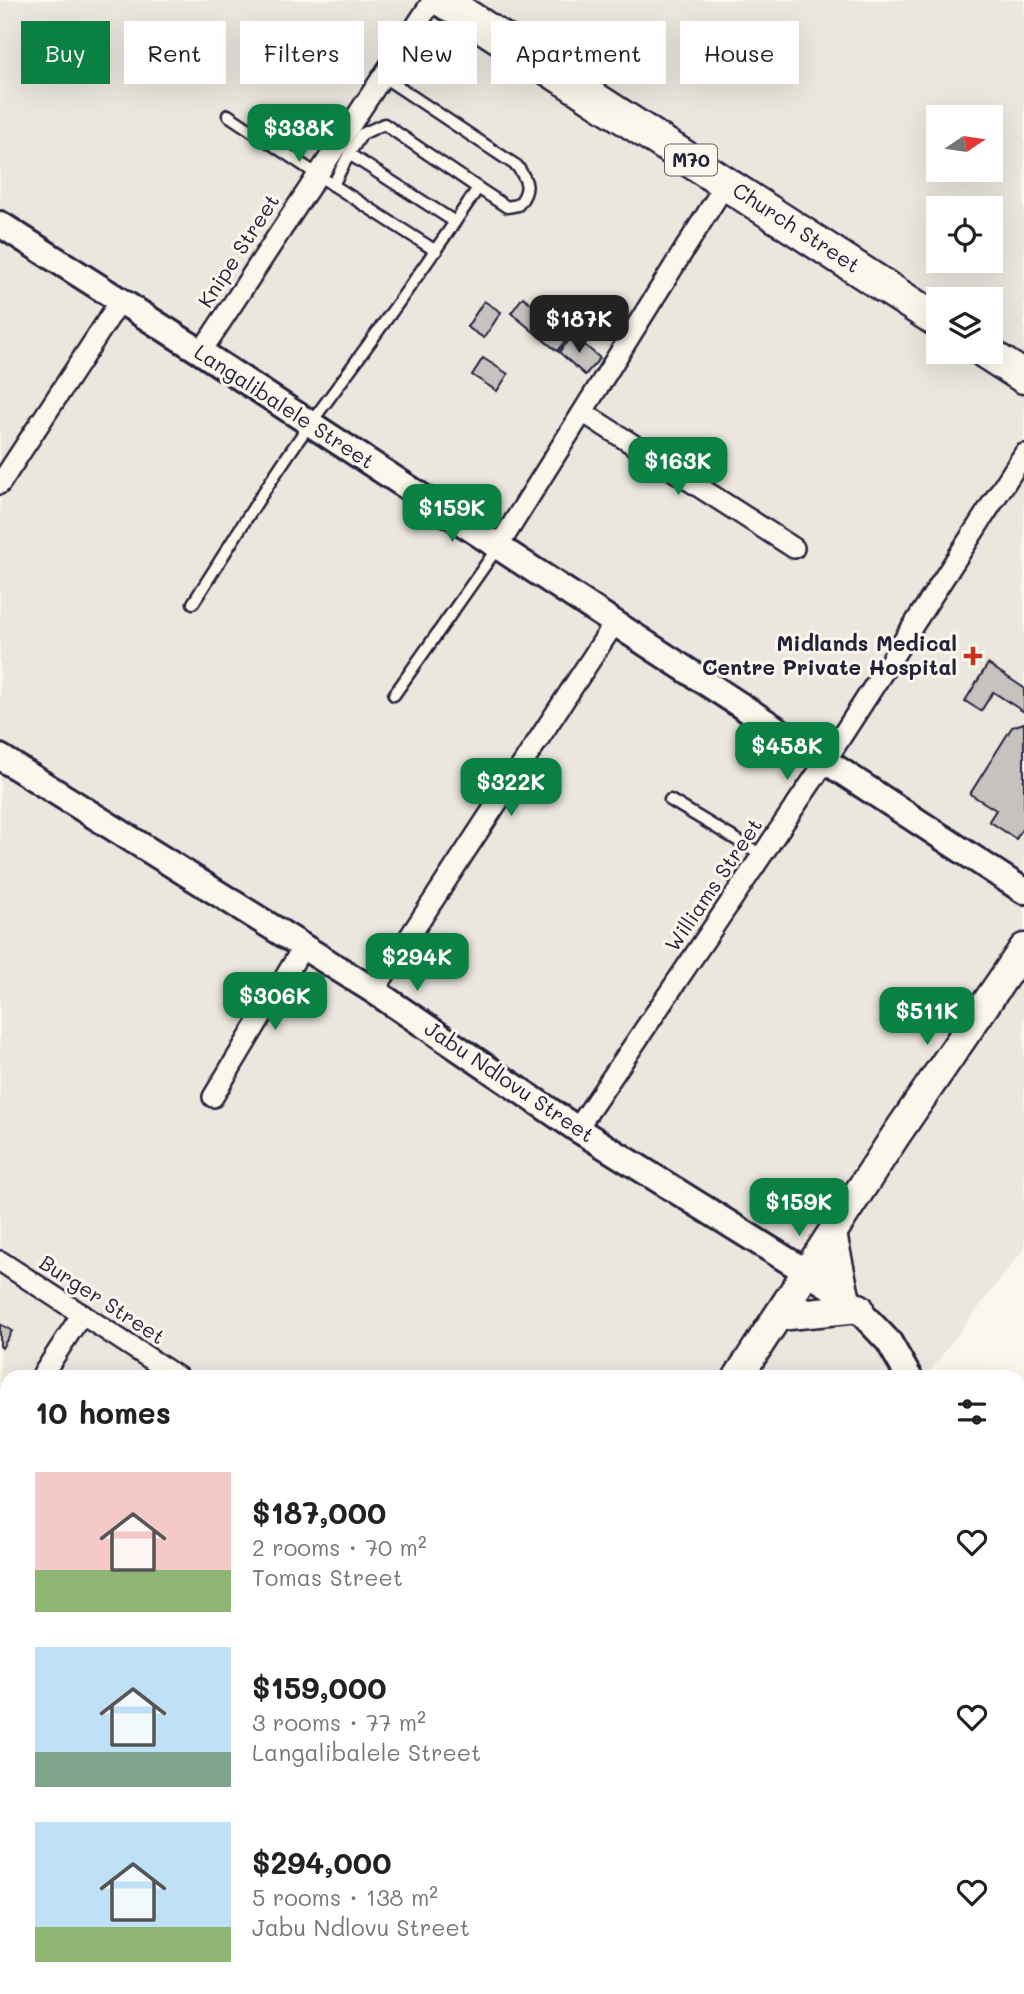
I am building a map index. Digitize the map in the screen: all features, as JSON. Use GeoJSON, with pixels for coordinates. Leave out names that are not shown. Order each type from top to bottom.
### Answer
{"type":"FeatureCollection","features":[{"type":"Feature","properties":{"kind":"main road","name":"Church Street"},"geometry":{"type":"LineString","coordinates":[[442,0],[926,313]]}},
{"type":"Feature","properties":{"kind":"main road"},"geometry":{"type":"LineString","coordinates":[[1003,364],[1024,377]]}},
{"type":"Feature","properties":{"kind":"main road"},"geometry":{"type":"LineString","coordinates":[[743,1370],[806,1271],[1022,957]]}},
{"type":"Feature","properties":{"kind":"main road"},"geometry":{"type":"LineString","coordinates":[[779,1316],[852,1302],[832,1234]]}},
{"type":"Feature","properties":{"kind":"street","name":"Knipe Street"},"geometry":{"type":"LineString","coordinates":[[419,21],[433,0]]}},
{"type":"Feature","properties":{"kind":"street","name":"Knipe Street"},"geometry":{"type":"LineString","coordinates":[[201,352],[378,82]]}},
{"type":"Feature","properties":{"kind":"street"},"geometry":{"type":"LineString","coordinates":[[498,547],[726,183]]}},
{"type":"Feature","properties":{"kind":"street","name":"Langalibalele Street"},"geometry":{"type":"LineString","coordinates":[[0,224],[201,352],[1024,891]]}},
{"type":"Feature","properties":{"kind":"street"},"geometry":{"type":"LineString","coordinates":[[0,484],[120,301]]}},
{"type":"Feature","properties":{"kind":"street"},"geometry":{"type":"LineString","coordinates":[[584,413],[794,548]]}},
{"type":"Feature","properties":{"kind":"street","name":"Williams Street"},"geometry":{"type":"LineString","coordinates":[[577,1129],[825,762],[1024,454]]}},
{"type":"Feature","properties":{"kind":"street"},"geometry":{"type":"LineString","coordinates":[[374,991],[614,624]]}},
{"type":"Feature","properties":{"kind":"street","name":"Jabu Ndlovu Street"},"geometry":{"type":"LineString","coordinates":[[2,762],[374,991],[577,1129],[806,1271],[852,1302],[889,1342],[905,1370]]}},
{"type":"Feature","properties":{"kind":"street"},"geometry":{"type":"LineString","coordinates":[[213,1097],[303,947]]}},
{"type":"Feature","properties":{"kind":"street","name":"Burger Street"},"geometry":{"type":"LineString","coordinates":[[0,1261],[167,1370]]}},
{"type":"Feature","properties":{"kind":"street"},"geometry":{"type":"LineString","coordinates":[[46,1370],[82,1314]]}},
{"type":"Feature","properties":{"kind":"lane"},"geometry":{"type":"LineString","coordinates":[[333,185],[362,134],[384,124],[507,207],[518,205],[526,195],[527,180],[517,166],[394,84]]}},
{"type":"Feature","properties":{"kind":"lane"},"geometry":{"type":"LineString","coordinates":[[228,115],[436,251]]}},
{"type":"Feature","properties":{"kind":"lane"},"geometry":{"type":"LineString","coordinates":[[349,154],[455,222]]}},
{"type":"Feature","properties":{"kind":"lane"},"geometry":{"type":"LineString","coordinates":[[193,603],[310,424],[436,251],[478,188]]}},
{"type":"Feature","properties":{"kind":"lane"},"geometry":{"type":"LineString","coordinates":[[394,695],[498,547]]}},
{"type":"Feature","properties":{"kind":"lane"},"geometry":{"type":"LineString","coordinates":[[670,800],[762,855]]}},
{"type":"Feature","properties":{"kind":"shaded area"},"geometry":{"type":"Polygon","coordinates":[[[0,0],[1024,0],[1024,1249],[930,1370],[0,1370],[0,0]]]}},
{"type":"Feature","properties":{"kind":"building"},"geometry":{"type":"Polygon","coordinates":[[[523,297],[570,335],[557,351],[511,313],[523,297]]]}},
{"type":"Feature","properties":{"kind":"building"},"geometry":{"type":"Polygon","coordinates":[[[484,301],[501,312],[484,338],[467,327],[484,301]]]}},
{"type":"Feature","properties":{"kind":"building"},"geometry":{"type":"Polygon","coordinates":[[[573,335],[600,358],[585,375],[559,352],[573,335]]]}},
{"type":"Feature","properties":{"kind":"building"},"geometry":{"type":"Polygon","coordinates":[[[483,358],[508,374],[497,391],[472,375],[483,358]]]}},
{"type":"Feature","properties":{"kind":"building"},"geometry":{"type":"Polygon","coordinates":[[[988,664],[1024,688],[1024,712],[993,692],[981,711],[965,701],[988,664]]]}},
{"type":"Feature","properties":{"kind":"building"},"geometry":{"type":"Polygon","coordinates":[[[1024,723],[1024,826],[1016,839],[989,821],[996,810],[970,794],[1012,727],[1024,723]]]}},
{"type":"Feature","properties":{"kind":"building"},"geometry":{"type":"Polygon","coordinates":[[[0,1324],[12,1331],[2,1348],[0,1346],[0,1324]]]}},
{"type":"Feature","properties":{"kind":"place","name":"Midlands Medical Centre Private Hospital"},"geometry":{"type":"Point","coordinates":[973,656]}}]}
